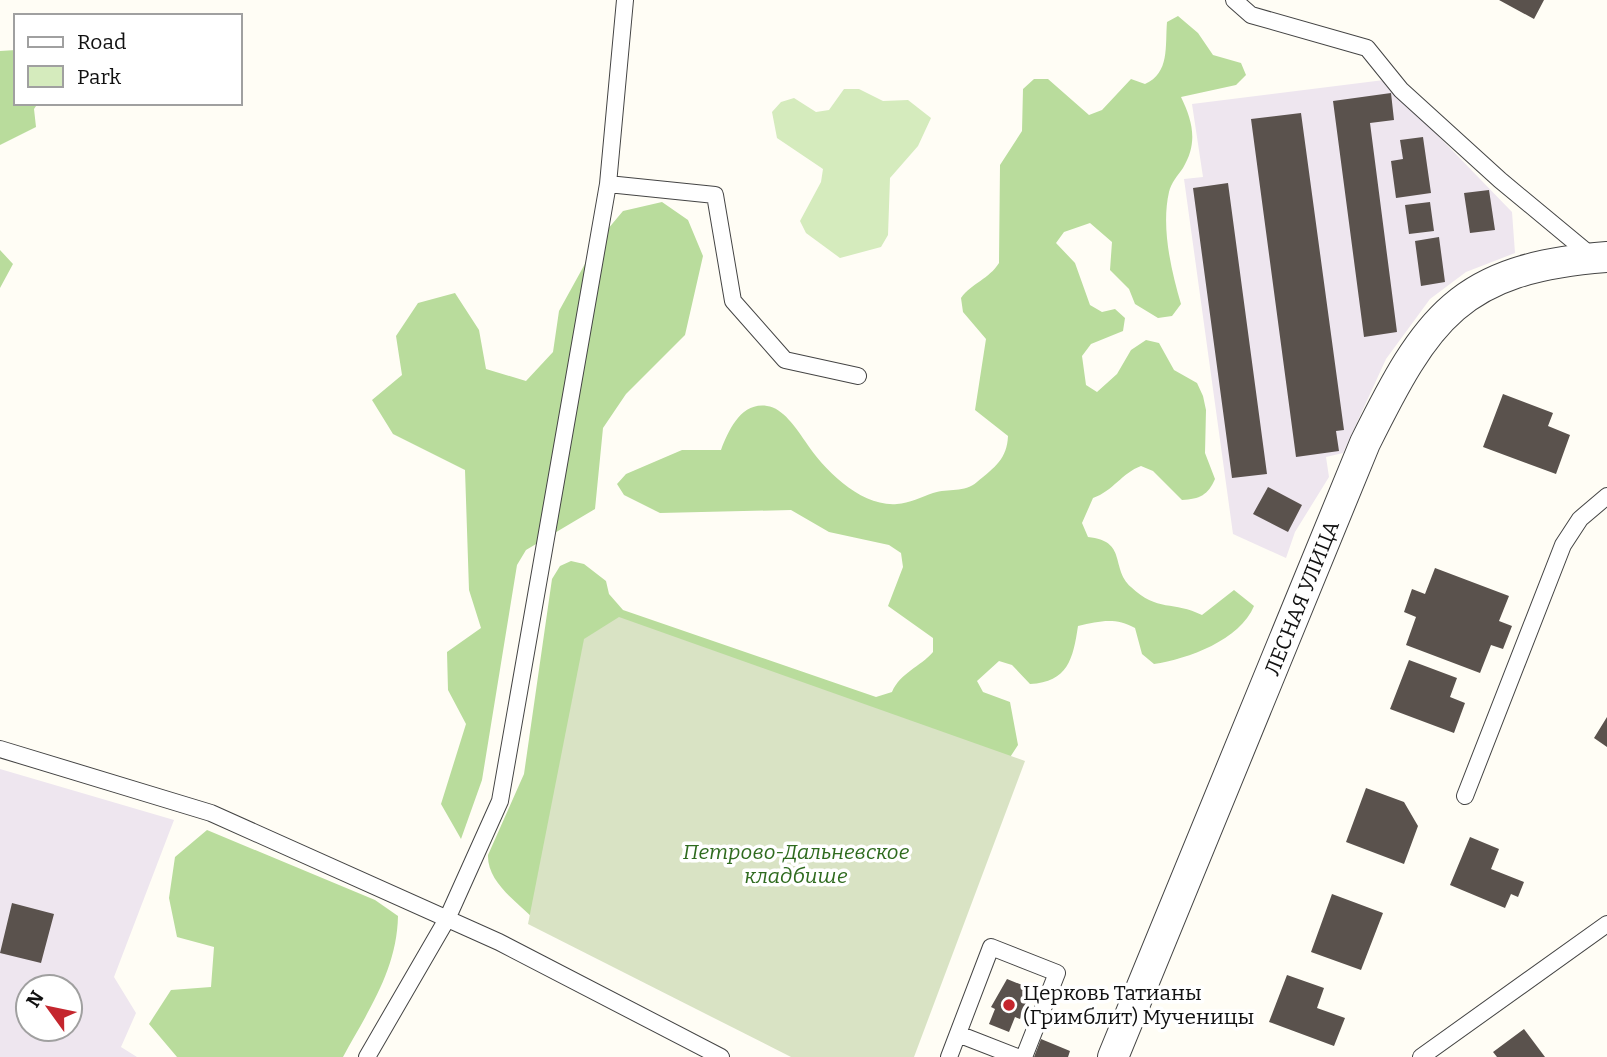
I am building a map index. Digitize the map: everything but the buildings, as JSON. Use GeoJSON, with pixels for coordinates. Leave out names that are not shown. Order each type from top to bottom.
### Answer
{"type":"FeatureCollection","features":[{"type":"Feature","properties":{"kind":"street","name":"ЛЕСНАЯ УЛИЦА"},"geometry":{"type":"LineString","coordinates":[[1113,1057],[1365,443],[1398,378],[1428,332],[1462,299],[1502,276],[1547,263],[1600,258]]}},
{"type":"Feature","properties":{"kind":"lane"},"geometry":{"type":"LineString","coordinates":[[367,1057],[447,919],[500,801],[608,184],[625,0]]}},
{"type":"Feature","properties":{"kind":"lane"},"geometry":{"type":"LineString","coordinates":[[1234,0],[1251,15],[1367,48],[1401,90],[1500,180],[1600,258]]}},
{"type":"Feature","properties":{"kind":"lane"},"geometry":{"type":"LineString","coordinates":[[608,184],[715,195],[733,301],[785,360],[858,376]]}},
{"type":"Feature","properties":{"kind":"lane"},"geometry":{"type":"LineString","coordinates":[[1465,796],[1563,545],[1580,519],[1607,496]]}},
{"type":"Feature","properties":{"kind":"lane"},"geometry":{"type":"LineString","coordinates":[[0,749],[211,813],[499,943],[721,1057]]}},
{"type":"Feature","properties":{"kind":"lane"},"geometry":{"type":"LineString","coordinates":[[1421,1057],[1607,924]]}},
{"type":"Feature","properties":{"kind":"lane"},"geometry":{"type":"LineString","coordinates":[[949,1057],[991,947],[1057,973],[1024,1057]]}},
{"type":"Feature","properties":{"kind":"lane"},"geometry":{"type":"LineString","coordinates":[[958,1034],[1017,1057]]}},
{"type":"Feature","properties":{"kind":"shaded area"},"geometry":{"type":"Polygon","coordinates":[[[1384,80],[1512,212],[1515,253],[1466,272],[1430,299],[1386,359],[1343,453],[1326,457],[1329,477],[1295,532],[1286,558],[1233,534],[1184,179],[1203,177],[1192,104],[1384,80]]]}},
{"type":"Feature","properties":{"kind":"shaded area"},"geometry":{"type":"Polygon","coordinates":[[[0,769],[174,820],[114,977],[136,1013],[121,1047],[137,1057],[0,1057],[0,769]]]}},
{"type":"Feature","properties":{"kind":"green space"},"geometry":{"type":"Polygon","coordinates":[[[1178,16],[1198,33],[1213,55],[1241,63],[1246,75],[1236,85],[1181,97],[1191,124],[1191,150],[1170,189],[1166,219],[1171,263],[1181,304],[1172,316],[1158,318],[1135,304],[1129,289],[1110,270],[1112,242],[1090,223],[1064,232],[1056,243],[1075,263],[1090,305],[1102,312],[1115,309],[1125,318],[1123,331],[1091,344],[1082,356],[1086,385],[1097,392],[1117,374],[1131,350],[1146,340],[1159,343],[1174,370],[1197,383],[1203,396],[1206,410],[1205,453],[1215,479],[1203,495],[1182,500],[1153,471],[1141,466],[1093,498],[1082,523],[1088,537],[1109,544],[1114,550],[1125,580],[1140,595],[1202,615],[1234,590],[1254,606],[1247,618],[1237,629],[1212,646],[1182,658],[1154,664],[1142,654],[1135,628],[1114,621],[1078,626],[1071,658],[1061,673],[1053,679],[1030,684],[1012,665],[999,661],[977,681],[983,692],[1010,702],[1018,745],[1005,765],[534,919],[497,882],[489,865],[488,855],[524,774],[552,579],[560,566],[571,561],[584,564],[606,581],[609,594],[623,610],[876,697],[892,692],[905,675],[933,652],[933,638],[888,606],[903,567],[901,553],[889,545],[829,532],[791,510],[660,513],[624,495],[617,484],[626,474],[682,450],[721,450],[737,419],[750,408],[758,406],[773,408],[784,415],[833,474],[845,485],[870,500],[902,503],[933,493],[967,488],[983,477],[1002,457],[1008,436],[975,410],[986,339],[963,312],[961,298],[999,263],[1000,165],[1022,131],[1023,89],[1034,79],[1048,79],[1089,115],[1102,110],[1131,79],[1145,84],[1159,73],[1165,58],[1167,22],[1178,16]]]}},
{"type":"Feature","properties":{"kind":"green space"},"geometry":{"type":"Polygon","coordinates":[[[14,50],[14,105],[37,105],[34,109],[36,127],[0,145],[0,51],[14,50]]]}},
{"type":"Feature","properties":{"kind":"green space"},"geometry":{"type":"Polygon","coordinates":[[[844,89],[859,89],[883,101],[908,100],[931,118],[918,146],[890,178],[888,235],[881,247],[840,258],[806,233],[800,221],[821,182],[823,169],[777,138],[772,112],[781,102],[794,98],[816,112],[829,110],[844,89]]]}},
{"type":"Feature","properties":{"kind":"green space"},"geometry":{"type":"Polygon","coordinates":[[[662,202],[688,220],[703,256],[685,335],[626,394],[603,428],[595,509],[526,550],[517,565],[482,780],[461,839],[441,804],[466,724],[448,690],[447,652],[481,628],[469,590],[465,470],[393,434],[372,400],[402,375],[396,336],[418,303],[455,293],[479,330],[486,369],[526,381],[553,352],[559,311],[597,242],[623,211],[662,202]]]}},
{"type":"Feature","properties":{"kind":"green space"},"geometry":{"type":"Polygon","coordinates":[[[0,250],[13,264],[0,288],[0,250]]]}},
{"type":"Feature","properties":{"kind":"green space","name":"Петрово-Дальневское кладбише"},"geometry":{"type":"Polygon","coordinates":[[[619,617],[1025,761],[914,1057],[791,1057],[528,924],[584,639],[619,617]]]}},
{"type":"Feature","properties":{"kind":"green space"},"geometry":{"type":"Polygon","coordinates":[[[207,830],[375,900],[398,916],[392,954],[380,990],[343,1057],[177,1057],[149,1024],[171,990],[211,987],[214,947],[177,937],[169,898],[175,857],[207,830]]]}},
{"type":"Feature","properties":{"kind":"place","name":"Церковь Татианы (Гримблит) Мученицы"},"geometry":{"type":"Point","coordinates":[1009,1005]}}]}
